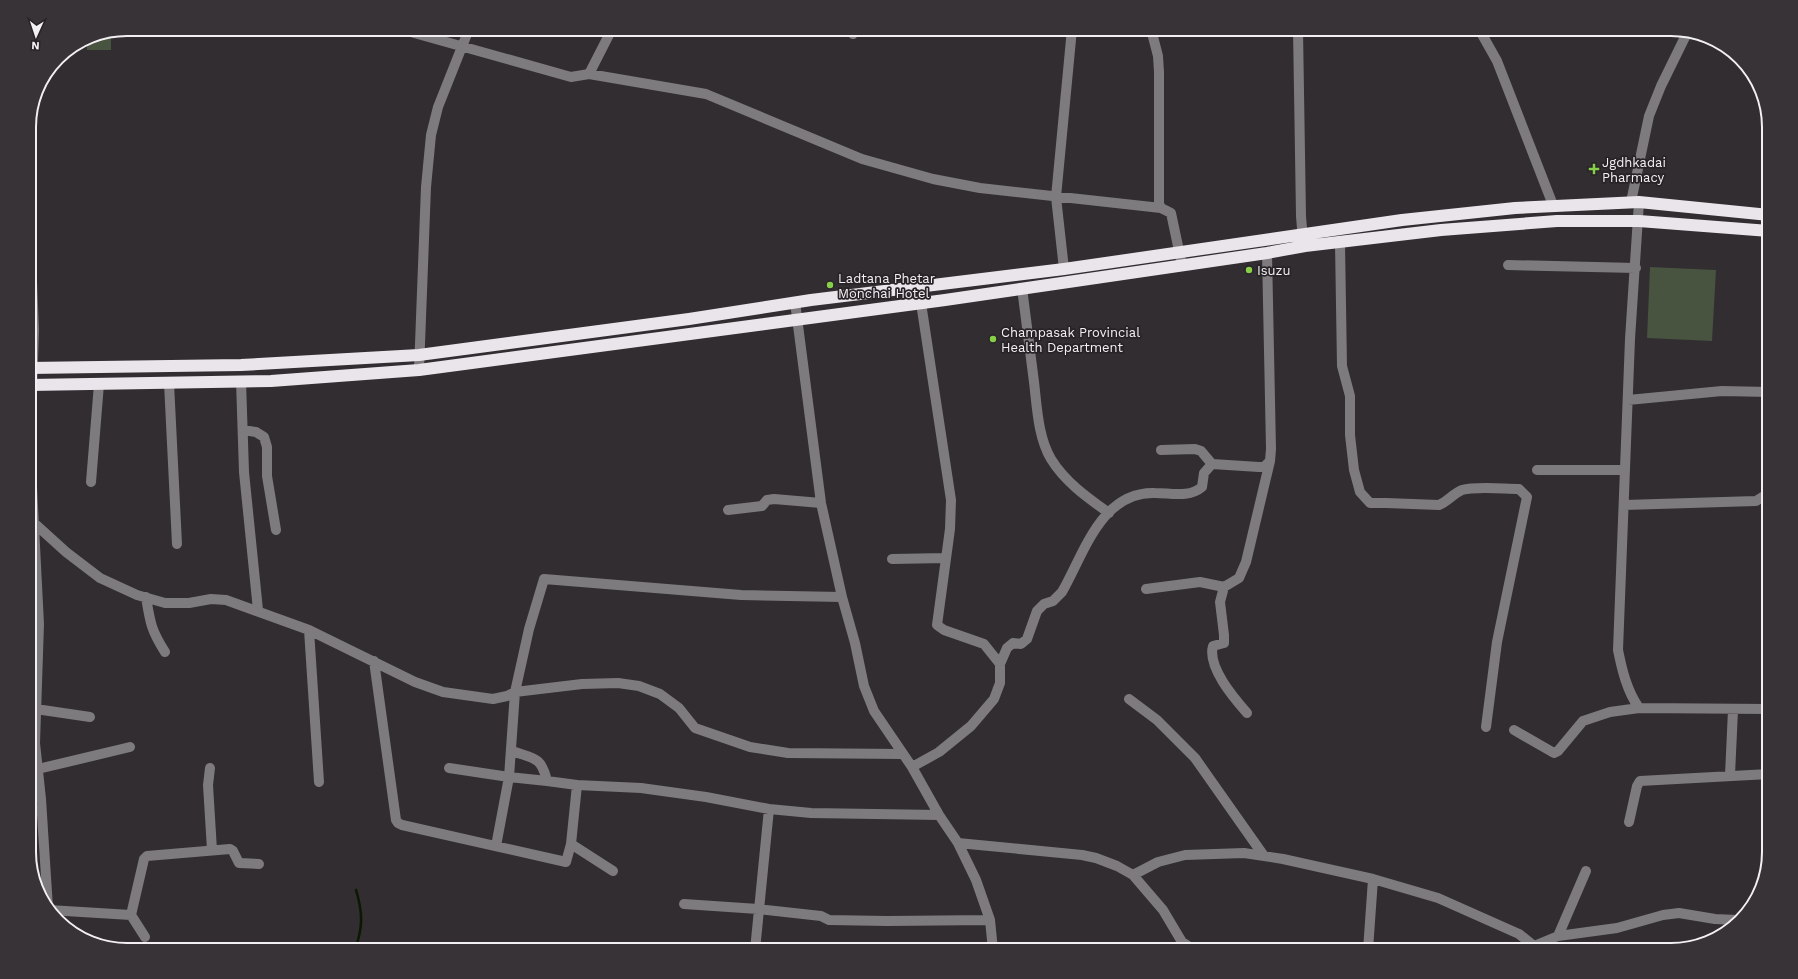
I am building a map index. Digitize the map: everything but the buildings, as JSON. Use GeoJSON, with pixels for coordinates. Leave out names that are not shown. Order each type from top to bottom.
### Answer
{"type":"FeatureCollection","features":[{"type":"Feature","properties":{"kind":"highway"},"geometry":{"type":"LineString","coordinates":[[36,385],[271,380],[419,370],[922,303],[1267,253],[1303,241],[1402,220],[1553,205],[1635,202],[1762,214]]}},
{"type":"Feature","properties":{"kind":"highway"},"geometry":{"type":"LineString","coordinates":[[36,367],[272,364],[419,355],[682,320],[795,302],[1064,269],[1179,251],[1303,241],[1340,243],[1442,230],[1557,221],[1639,221],[1762,230]]}},
{"type":"Feature","properties":{"kind":"highway"},"geometry":{"type":"LineString","coordinates":[[271,380],[272,364]]}},
{"type":"Feature","properties":{"kind":"street"},"geometry":{"type":"LineString","coordinates":[[423,36],[571,77],[589,74],[706,94],[843,152],[904,172],[980,188],[1161,208],[1171,213],[1182,265]]}},
{"type":"Feature","properties":{"kind":"street"},"geometry":{"type":"LineString","coordinates":[[419,370],[426,187],[431,134],[438,107],[466,36]]}},
{"type":"Feature","properties":{"kind":"street"},"geometry":{"type":"LineString","coordinates":[[589,74],[608,36]]}},
{"type":"Feature","properties":{"kind":"street"},"geometry":{"type":"LineString","coordinates":[[1064,269],[1056,197],[1071,36]]}},
{"type":"Feature","properties":{"kind":"street"},"geometry":{"type":"LineString","coordinates":[[1153,36],[1158,56],[1159,72],[1159,204],[1161,208]]}},
{"type":"Feature","properties":{"kind":"street"},"geometry":{"type":"LineString","coordinates":[[1298,36],[1303,241]]}},
{"type":"Feature","properties":{"kind":"street"},"geometry":{"type":"LineString","coordinates":[[1483,36],[1497,61],[1553,205]]}},
{"type":"Feature","properties":{"kind":"street"},"geometry":{"type":"LineString","coordinates":[[1639,708],[1633,700],[1618,650],[1630,339],[1639,221],[1635,202],[1649,116],[1661,86],[1685,37]]}},
{"type":"Feature","properties":{"kind":"street"},"geometry":{"type":"LineString","coordinates":[[1340,243],[1342,366],[1350,396],[1350,435],[1354,470],[1360,492],[1370,504],[1386,503],[1438,505],[1446,502],[1462,490],[1484,488],[1519,489],[1527,497],[1526,511],[1497,642],[1486,727]]}},
{"type":"Feature","properties":{"kind":"street"},"geometry":{"type":"LineString","coordinates":[[1247,713],[1233,696],[1214,664],[1212,650],[1213,646],[1224,643],[1220,602],[1224,588],[1239,578],[1246,562],[1270,461],[1267,253]]}},
{"type":"Feature","properties":{"kind":"street"},"geometry":{"type":"LineString","coordinates":[[1508,265],[1636,268]]}},
{"type":"Feature","properties":{"kind":"street"},"geometry":{"type":"LineString","coordinates":[[1022,288],[1038,412],[1044,439],[1051,459],[1063,475],[1083,495],[1109,513]]}},
{"type":"Feature","properties":{"kind":"street"},"geometry":{"type":"LineString","coordinates":[[795,302],[821,503],[864,686],[874,711],[912,767],[939,815],[958,843],[976,880],[990,920],[992,943]]}},
{"type":"Feature","properties":{"kind":"street"},"geometry":{"type":"LineString","coordinates":[[922,303],[951,500],[950,529],[938,626],[944,630],[984,644],[1000,664]]}},
{"type":"Feature","properties":{"kind":"street"},"geometry":{"type":"LineString","coordinates":[[241,381],[244,472],[258,610]]}},
{"type":"Feature","properties":{"kind":"street"},"geometry":{"type":"LineString","coordinates":[[169,383],[177,544]]}},
{"type":"Feature","properties":{"kind":"street"},"geometry":{"type":"LineString","coordinates":[[91,482],[99,384]]}},
{"type":"Feature","properties":{"kind":"street"},"geometry":{"type":"LineString","coordinates":[[1628,400],[1722,392],[1762,392]]}},
{"type":"Feature","properties":{"kind":"street"},"geometry":{"type":"LineString","coordinates":[[243,430],[256,432],[264,437],[267,447],[267,476],[276,530]]}},
{"type":"Feature","properties":{"kind":"street"},"geometry":{"type":"LineString","coordinates":[[1161,450],[1195,449],[1201,451],[1212,464],[1264,467],[1270,461]]}},
{"type":"Feature","properties":{"kind":"street"},"geometry":{"type":"LineString","coordinates":[[912,767],[939,752],[971,726],[994,699],[1000,684],[1000,664],[1007,648],[1013,643],[1021,644],[1027,638],[1037,611],[1044,604],[1054,601],[1062,592],[1097,525],[1125,499],[1138,493],[1195,493],[1202,487],[1204,473],[1212,464]]}},
{"type":"Feature","properties":{"kind":"street"},"geometry":{"type":"LineString","coordinates":[[1537,470],[1625,470]]}},
{"type":"Feature","properties":{"kind":"street"},"geometry":{"type":"LineString","coordinates":[[1624,505],[1756,501],[1762,497]]}},
{"type":"Feature","properties":{"kind":"street"},"geometry":{"type":"LineString","coordinates":[[728,510],[762,506],[770,499],[821,503]]}},
{"type":"Feature","properties":{"kind":"street"},"geometry":{"type":"LineString","coordinates":[[36,525],[66,552],[100,578],[137,595],[165,603],[189,603],[211,599],[226,600],[258,610],[309,630],[415,682],[443,692],[493,699],[508,696],[515,692],[582,684],[618,683],[639,686],[660,694],[679,708],[695,728],[750,747],[788,753],[827,755],[902,754]]}},
{"type":"Feature","properties":{"kind":"street"},"geometry":{"type":"LineString","coordinates":[[892,559],[946,558]]}},
{"type":"Feature","properties":{"kind":"street"},"geometry":{"type":"LineString","coordinates":[[36,563],[39,624],[36,660]]}},
{"type":"Feature","properties":{"kind":"street"},"geometry":{"type":"LineString","coordinates":[[496,846],[509,777],[515,692],[529,629],[544,580],[742,595],[842,597]]}},
{"type":"Feature","properties":{"kind":"street"},"geometry":{"type":"LineString","coordinates":[[1146,589],[1200,582],[1224,588]]}},
{"type":"Feature","properties":{"kind":"street"},"geometry":{"type":"LineString","coordinates":[[146,597],[154,634],[165,652]]}},
{"type":"Feature","properties":{"kind":"street"},"geometry":{"type":"LineString","coordinates":[[309,630],[319,782]]}},
{"type":"Feature","properties":{"kind":"street"},"geometry":{"type":"LineString","coordinates":[[374,661],[396,820],[398,823],[566,862],[571,844],[577,785]]}},
{"type":"Feature","properties":{"kind":"street"},"geometry":{"type":"LineString","coordinates":[[1129,699],[1157,720],[1195,758],[1264,856]]}},
{"type":"Feature","properties":{"kind":"street"},"geometry":{"type":"LineString","coordinates":[[1514,730],[1554,753],[1558,751],[1583,721],[1610,712],[1639,708],[1762,709]]}},
{"type":"Feature","properties":{"kind":"street"},"geometry":{"type":"LineString","coordinates":[[36,709],[90,717]]}},
{"type":"Feature","properties":{"kind":"street"},"geometry":{"type":"LineString","coordinates":[[1730,775],[1733,710]]}},
{"type":"Feature","properties":{"kind":"street"},"geometry":{"type":"LineString","coordinates":[[38,770],[130,747]]}},
{"type":"Feature","properties":{"kind":"street"},"geometry":{"type":"LineString","coordinates":[[512,751],[535,759],[544,767],[547,780]]}},
{"type":"Feature","properties":{"kind":"street"},"geometry":{"type":"LineString","coordinates":[[36,752],[41,799],[47,896]]}},
{"type":"Feature","properties":{"kind":"street"},"geometry":{"type":"LineString","coordinates":[[210,768],[208,785],[212,850]]}},
{"type":"Feature","properties":{"kind":"street"},"geometry":{"type":"LineString","coordinates":[[449,768],[577,785],[640,788],[706,797],[769,809],[811,814],[939,815]]}},
{"type":"Feature","properties":{"kind":"street"},"geometry":{"type":"LineString","coordinates":[[1629,822],[1637,786],[1640,781],[1762,774]]}},
{"type":"Feature","properties":{"kind":"street"},"geometry":{"type":"LineString","coordinates":[[36,798],[41,799]]}},
{"type":"Feature","properties":{"kind":"street"},"geometry":{"type":"LineString","coordinates":[[756,943],[769,809]]}},
{"type":"Feature","properties":{"kind":"street"},"geometry":{"type":"LineString","coordinates":[[958,843],[1082,855],[1096,858],[1117,866],[1133,875],[1163,910],[1184,943]]}},
{"type":"Feature","properties":{"kind":"street"},"geometry":{"type":"LineString","coordinates":[[571,844],[613,871]]}},
{"type":"Feature","properties":{"kind":"street"},"geometry":{"type":"LineString","coordinates":[[145,937],[131,915],[144,859],[147,856],[230,849],[233,851],[239,863],[258,864]]}},
{"type":"Feature","properties":{"kind":"street"},"geometry":{"type":"LineString","coordinates":[[1133,875],[1158,862],[1185,856],[1244,853],[1264,856],[1373,879],[1438,898],[1519,934],[1529,943]]}},
{"type":"Feature","properties":{"kind":"street"},"geometry":{"type":"LineString","coordinates":[[1558,936],[1586,871]]}},
{"type":"Feature","properties":{"kind":"street"},"geometry":{"type":"LineString","coordinates":[[1372,943],[1373,879]]}},
{"type":"Feature","properties":{"kind":"street"},"geometry":{"type":"LineString","coordinates":[[684,904],[758,909],[821,916],[829,920],[887,922],[990,920]]}},
{"type":"Feature","properties":{"kind":"street"},"geometry":{"type":"LineString","coordinates":[[57,910],[131,915]]}},
{"type":"Feature","properties":{"kind":"street"},"geometry":{"type":"LineString","coordinates":[[1545,943],[1558,936],[1617,928],[1663,915],[1679,913],[1715,919],[1731,920]]}},
{"type":"Feature","properties":{"kind":"green space"},"geometry":{"type":"Polygon","coordinates":[[[111,38],[111,50],[87,50],[87,45],[111,38]]]}},
{"type":"Feature","properties":{"kind":"green space"},"geometry":{"type":"Polygon","coordinates":[[[1650,267],[1716,270],[1712,341],[1647,338],[1650,267]]]}},
{"type":"Feature","properties":{"kind":"waterway"},"geometry":{"type":"LineString","coordinates":[[356,890],[361,913],[361,927],[357,943]]}},
{"type":"Feature","properties":{"kind":"place","name":"Jgdhkadai Pharmacy"},"geometry":{"type":"Point","coordinates":[1594,169]}},
{"type":"Feature","properties":{"kind":"place","name":"Isuzu"},"geometry":{"type":"Point","coordinates":[1249,270]}},
{"type":"Feature","properties":{"kind":"place","name":"Ladtana Phetar Monchai Hotel"},"geometry":{"type":"Point","coordinates":[830,285]}},
{"type":"Feature","properties":{"kind":"place","name":"Champasak Provincial Health Department"},"geometry":{"type":"Point","coordinates":[993,339]}}]}
